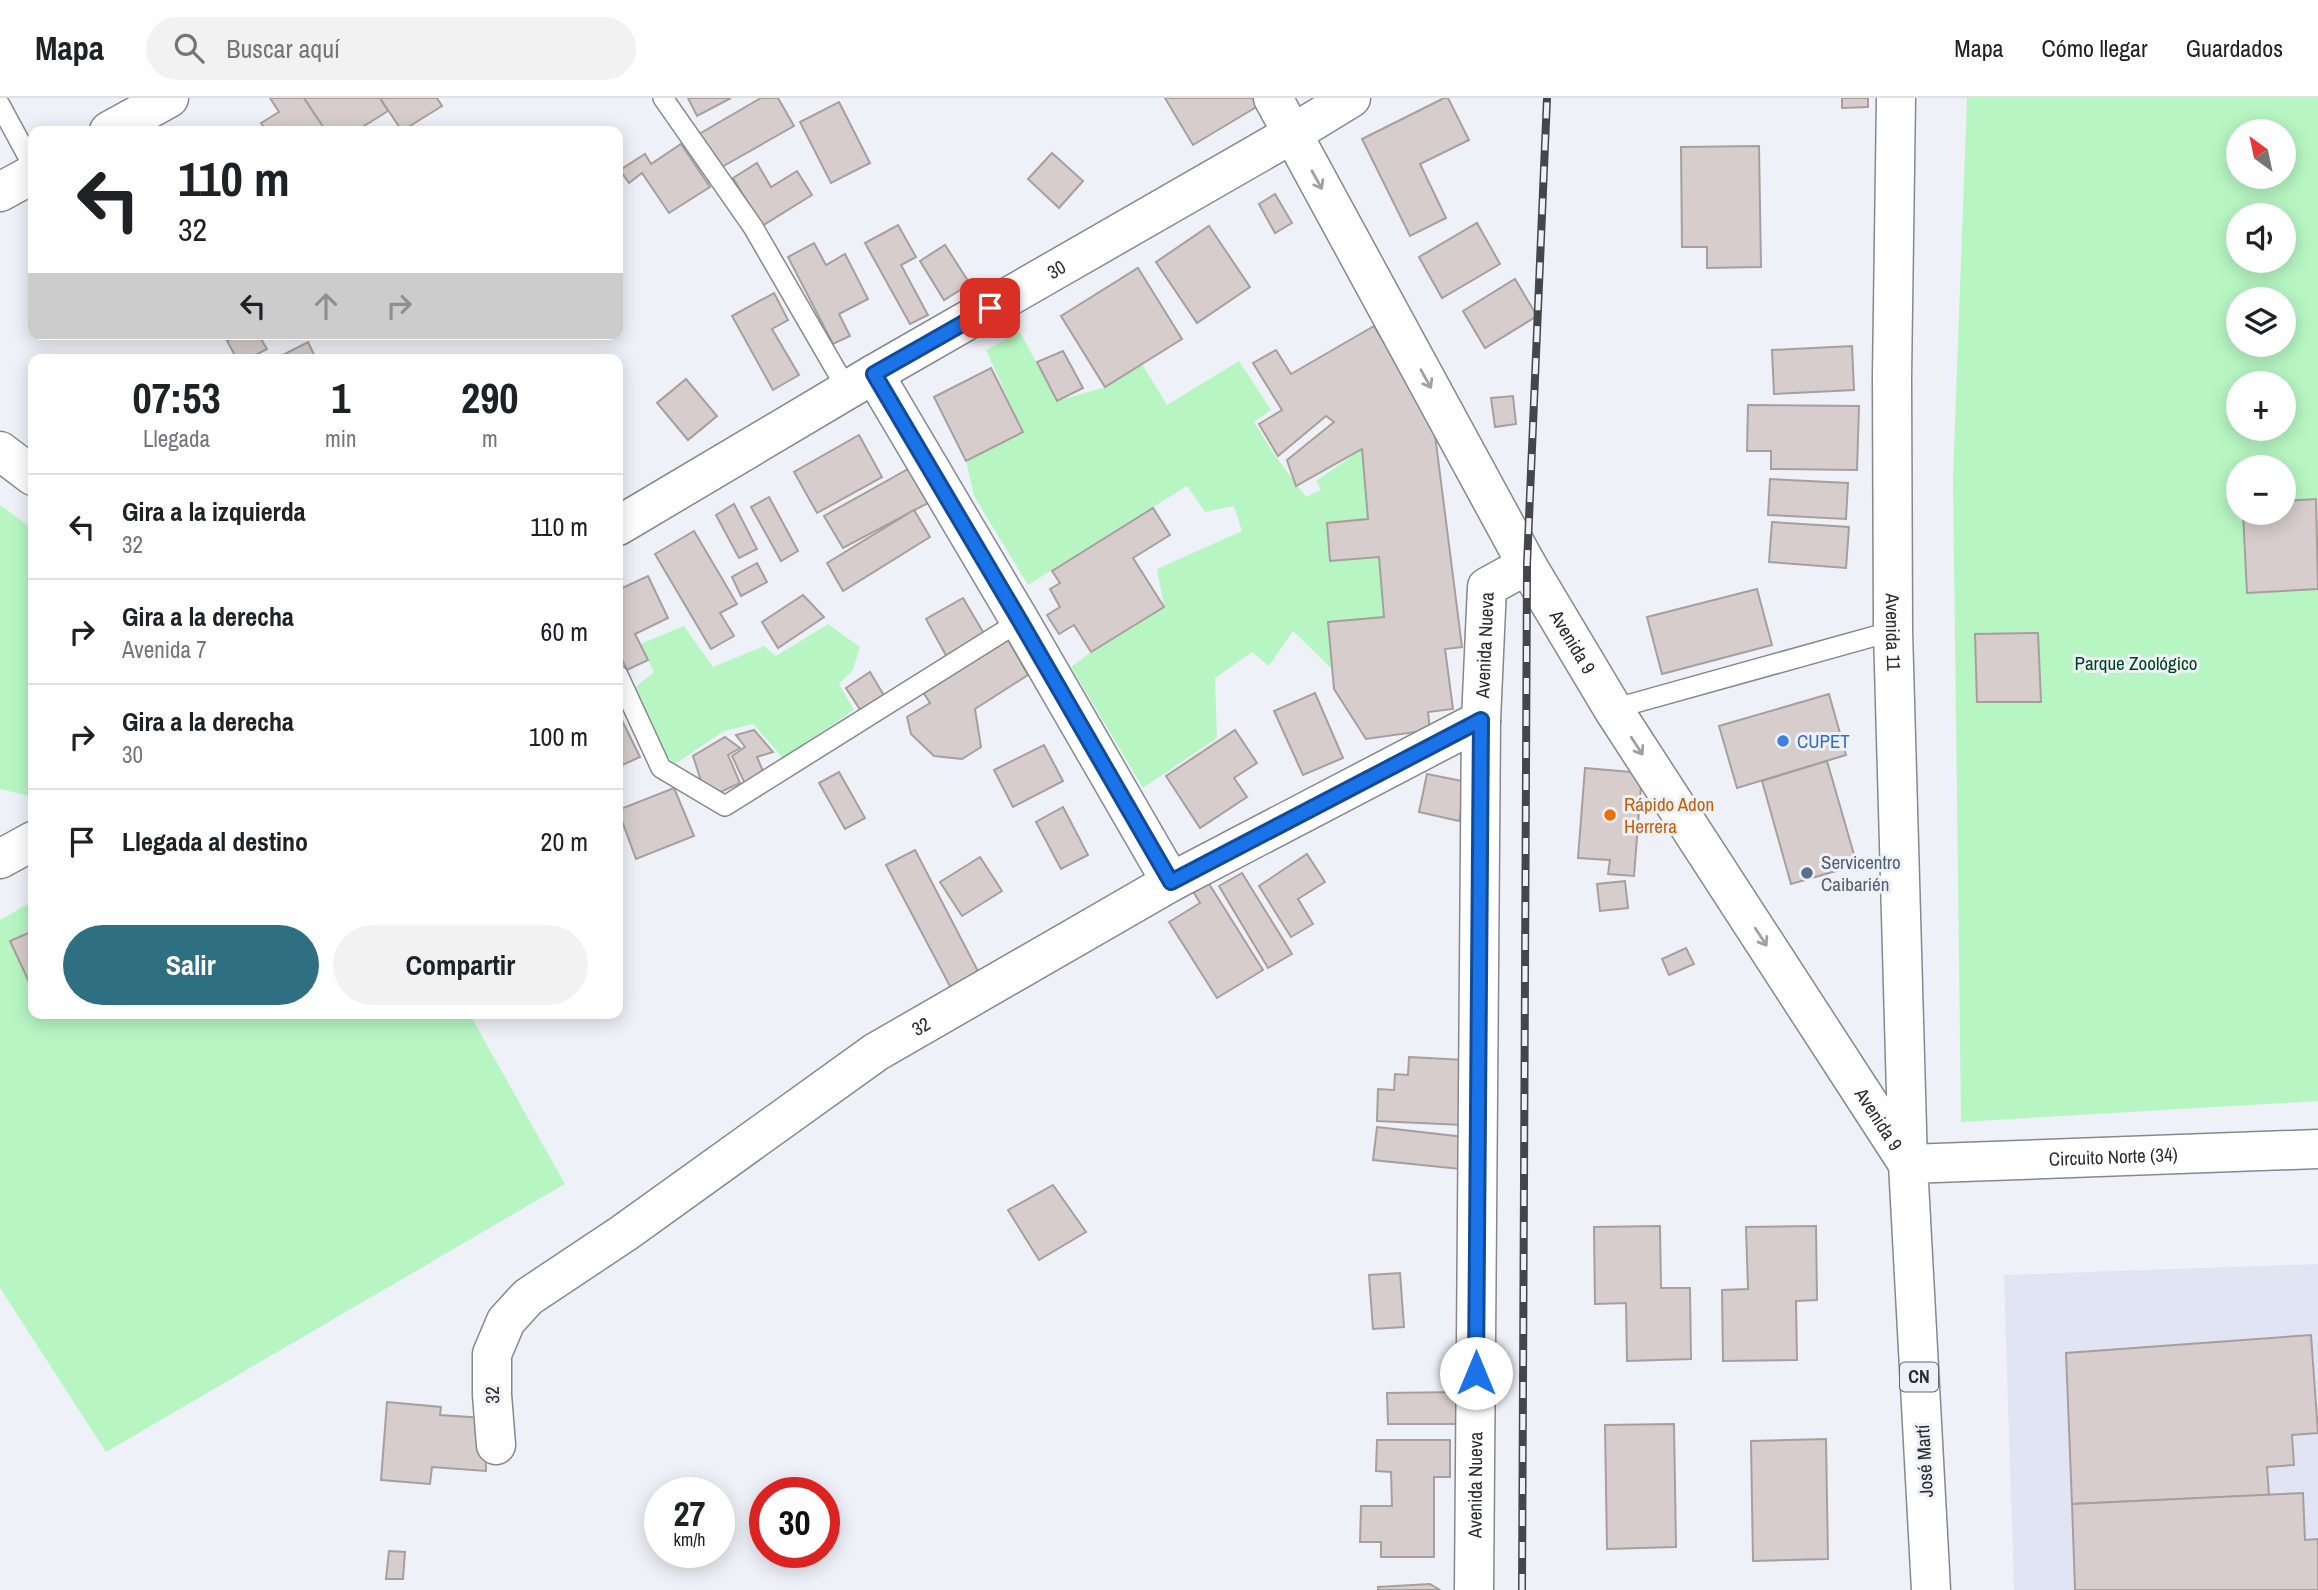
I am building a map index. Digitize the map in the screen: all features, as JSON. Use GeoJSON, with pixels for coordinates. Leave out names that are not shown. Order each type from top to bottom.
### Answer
{"type":"FeatureCollection","features":[{"type":"Feature","properties":{"kind":"street"},"geometry":{"type":"LineString","coordinates":[[118,126],[169,98]]}},
{"type":"Feature","properties":{"kind":"street","name":"Avenida 9"},"geometry":{"type":"LineString","coordinates":[[1273,98],[1527,565],[1613,709],[1908,1164]]}},
{"type":"Feature","properties":{"kind":"street","name":"30"},"geometry":{"type":"LineString","coordinates":[[623,523],[1351,98]]}},
{"type":"Feature","properties":{"kind":"street","name":"Avenida 11"},"geometry":{"type":"LineString","coordinates":[[1896,98],[1892,377],[1893,631],[1908,1164]]}},
{"type":"Feature","properties":{"kind":"street"},"geometry":{"type":"LineString","coordinates":[[0,192],[28,177]]}},
{"type":"Feature","properties":{"kind":"street"},"geometry":{"type":"LineString","coordinates":[[861,383],[1020,621],[1171,882]]}},
{"type":"Feature","properties":{"kind":"street"},"geometry":{"type":"LineString","coordinates":[[0,451],[28,472]]}},
{"type":"Feature","properties":{"kind":"street","name":"Avenida Nueva"},"geometry":{"type":"LineString","coordinates":[[1474,1590],[1481,720],[1487,587],[1527,565]]}},
{"type":"Feature","properties":{"kind":"street","name":"32"},"geometry":{"type":"LineString","coordinates":[[496,1445],[492,1354],[506,1321],[528,1297],[624,1233],[876,1052],[1171,882],[1481,720]]}},
{"type":"Feature","properties":{"kind":"street"},"geometry":{"type":"LineString","coordinates":[[0,859],[28,844]]}},
{"type":"Feature","properties":{"kind":"street","name":"Circuito Norte (34)"},"geometry":{"type":"LineString","coordinates":[[1908,1164],[2318,1149]]}},
{"type":"Feature","properties":{"kind":"street","name":"José Martí"},"geometry":{"type":"LineString","coordinates":[[1908,1164],[1931,1590]]}},
{"type":"Feature","properties":{"kind":"lane"},"geometry":{"type":"LineString","coordinates":[[663,98],[861,383]]}},
{"type":"Feature","properties":{"kind":"lane"},"geometry":{"type":"LineString","coordinates":[[0,105],[28,157]]}},
{"type":"Feature","properties":{"kind":"lane"},"geometry":{"type":"LineString","coordinates":[[623,686],[662,768],[724,806],[1020,621]]}},
{"type":"Feature","properties":{"kind":"lane"},"geometry":{"type":"LineString","coordinates":[[1613,709],[1893,631]]}},
{"type":"Feature","properties":{"kind":"shaded area"},"geometry":{"type":"Polygon","coordinates":[[[2318,1264],[2318,1590],[2014,1590],[2004,1275],[2318,1264]]]}},
{"type":"Feature","properties":{"kind":"green space","name":"Parque Zoológico"},"geometry":{"type":"Polygon","coordinates":[[[1967,98],[2318,98],[2318,1101],[1961,1122],[1953,478],[1967,98]]]}},
{"type":"Feature","properties":{"kind":"green space"},"geometry":{"type":"Polygon","coordinates":[[[1020,332],[1057,401],[1105,387],[1142,364],[1167,405],[1239,361],[1271,410],[1254,422],[1306,497],[1321,490],[1316,481],[1362,449],[1368,519],[1327,523],[1330,561],[1379,557],[1384,617],[1332,669],[1293,631],[1269,666],[1252,652],[1215,678],[1217,738],[1143,788],[1071,667],[1164,607],[1157,569],[1242,531],[1234,506],[1205,512],[1187,486],[1028,585],[974,496],[966,461],[1023,432],[986,350],[1020,332]]]}},
{"type":"Feature","properties":{"kind":"green space"},"geometry":{"type":"Polygon","coordinates":[[[0,505],[28,525],[28,796],[0,789],[0,505]]]}},
{"type":"Feature","properties":{"kind":"green space"},"geometry":{"type":"Polygon","coordinates":[[[828,624],[860,647],[853,670],[839,684],[854,710],[783,758],[753,724],[724,731],[675,764],[663,752],[632,690],[654,672],[640,644],[684,626],[713,667],[764,646],[776,656],[828,624]]]}},
{"type":"Feature","properties":{"kind":"green space"},"geometry":{"type":"Polygon","coordinates":[[[28,904],[28,1019],[472,1019],[565,1184],[106,1452],[0,1288],[0,920],[28,904]]]}},
{"type":"Feature","properties":{"kind":"building"},"geometry":{"type":"Polygon","coordinates":[[[270,98],[304,98],[323,126],[263,126],[261,123],[279,112],[270,98]]]}},
{"type":"Feature","properties":{"kind":"building"},"geometry":{"type":"Polygon","coordinates":[[[304,98],[380,98],[388,111],[364,126],[323,126],[304,98]]]}},
{"type":"Feature","properties":{"kind":"building"},"geometry":{"type":"Polygon","coordinates":[[[380,98],[437,98],[442,106],[410,126],[399,126],[380,98]]]}},
{"type":"Feature","properties":{"kind":"building"},"geometry":{"type":"Polygon","coordinates":[[[688,98],[731,98],[697,116],[688,98]]]}},
{"type":"Feature","properties":{"kind":"building"},"geometry":{"type":"Polygon","coordinates":[[[761,98],[778,98],[794,126],[720,168],[699,134],[761,98]]]}},
{"type":"Feature","properties":{"kind":"building"},"geometry":{"type":"Polygon","coordinates":[[[1165,98],[1253,98],[1258,106],[1193,145],[1165,98]]]}},
{"type":"Feature","properties":{"kind":"building"},"geometry":{"type":"Polygon","coordinates":[[[1448,98],[1469,140],[1420,164],[1446,218],[1410,236],[1362,139],[1448,98]]]}},
{"type":"Feature","properties":{"kind":"building"},"geometry":{"type":"Polygon","coordinates":[[[1842,98],[1868,98],[1868,107],[1842,108],[1842,98]]]}},
{"type":"Feature","properties":{"kind":"building"},"geometry":{"type":"Polygon","coordinates":[[[839,102],[870,163],[831,183],[800,122],[839,102]]]}},
{"type":"Feature","properties":{"kind":"building"},"geometry":{"type":"Polygon","coordinates":[[[681,144],[710,187],[669,213],[642,173],[629,183],[623,174],[623,168],[645,154],[651,164],[681,144]]]}},
{"type":"Feature","properties":{"kind":"building"},"geometry":{"type":"Polygon","coordinates":[[[1759,146],[1761,267],[1707,268],[1707,247],[1682,247],[1681,147],[1759,146]]]}},
{"type":"Feature","properties":{"kind":"building"},"geometry":{"type":"Polygon","coordinates":[[[1052,153],[1083,181],[1059,208],[1028,179],[1052,153]]]}},
{"type":"Feature","properties":{"kind":"building"},"geometry":{"type":"Polygon","coordinates":[[[757,163],[771,187],[797,171],[812,195],[762,226],[733,178],[757,163]]]}},
{"type":"Feature","properties":{"kind":"building"},"geometry":{"type":"Polygon","coordinates":[[[1275,194],[1292,223],[1275,233],[1259,204],[1275,194]]]}},
{"type":"Feature","properties":{"kind":"building"},"geometry":{"type":"Polygon","coordinates":[[[1477,223],[1500,264],[1442,298],[1419,257],[1477,223]]]}},
{"type":"Feature","properties":{"kind":"building"},"geometry":{"type":"Polygon","coordinates":[[[898,225],[916,257],[901,265],[928,315],[910,324],[865,243],[898,225]]]}},
{"type":"Feature","properties":{"kind":"building"},"geometry":{"type":"Polygon","coordinates":[[[1209,226],[1250,287],[1197,323],[1156,262],[1209,226]]]}},
{"type":"Feature","properties":{"kind":"building"},"geometry":{"type":"Polygon","coordinates":[[[814,243],[826,265],[845,254],[868,299],[839,314],[850,336],[833,344],[788,257],[814,243]]]}},
{"type":"Feature","properties":{"kind":"building"},"geometry":{"type":"Polygon","coordinates":[[[945,245],[970,284],[944,300],[920,261],[945,245]]]}},
{"type":"Feature","properties":{"kind":"building"},"geometry":{"type":"Polygon","coordinates":[[[1138,268],[1182,339],[1105,387],[1061,316],[1138,268]]]}},
{"type":"Feature","properties":{"kind":"building"},"geometry":{"type":"Polygon","coordinates":[[[1515,279],[1537,316],[1485,348],[1463,311],[1515,279]]]}},
{"type":"Feature","properties":{"kind":"building"},"geometry":{"type":"Polygon","coordinates":[[[774,293],[788,320],[772,329],[799,375],[773,390],[732,316],[774,293]]]}},
{"type":"Feature","properties":{"kind":"building"},"geometry":{"type":"Polygon","coordinates":[[[1374,326],[1434,427],[1462,647],[1445,649],[1453,709],[1428,712],[1430,730],[1366,739],[1334,689],[1328,622],[1384,617],[1379,557],[1330,561],[1327,523],[1368,519],[1362,449],[1296,486],[1287,460],[1334,422],[1326,416],[1278,456],[1259,424],[1282,410],[1253,363],[1276,350],[1291,374],[1374,326]]]}},
{"type":"Feature","properties":{"kind":"building"},"geometry":{"type":"Polygon","coordinates":[[[262,340],[267,349],[258,354],[234,354],[227,341],[262,340]]]}},
{"type":"Feature","properties":{"kind":"building"},"geometry":{"type":"Polygon","coordinates":[[[308,342],[314,354],[285,354],[308,342]]]}},
{"type":"Feature","properties":{"kind":"building"},"geometry":{"type":"Polygon","coordinates":[[[1852,346],[1854,390],[1774,394],[1772,350],[1852,346]]]}},
{"type":"Feature","properties":{"kind":"building"},"geometry":{"type":"Polygon","coordinates":[[[1063,351],[1083,388],[1057,401],[1037,362],[1063,351]]]}},
{"type":"Feature","properties":{"kind":"building"},"geometry":{"type":"Polygon","coordinates":[[[991,368],[1023,432],[966,461],[934,397],[991,368]]]}},
{"type":"Feature","properties":{"kind":"building"},"geometry":{"type":"Polygon","coordinates":[[[686,379],[717,416],[688,440],[657,403],[686,379]]]}},
{"type":"Feature","properties":{"kind":"building"},"geometry":{"type":"Polygon","coordinates":[[[1513,396],[1516,424],[1495,427],[1491,398],[1513,396]]]}},
{"type":"Feature","properties":{"kind":"building"},"geometry":{"type":"Polygon","coordinates":[[[1748,405],[1859,406],[1857,470],[1771,469],[1771,451],[1747,451],[1748,405]]]}},
{"type":"Feature","properties":{"kind":"building"},"geometry":{"type":"Polygon","coordinates":[[[859,435],[882,477],[817,513],[794,472],[859,435]]]}},
{"type":"Feature","properties":{"kind":"building"},"geometry":{"type":"Polygon","coordinates":[[[908,469],[928,503],[843,548],[824,516],[908,469]]]}},
{"type":"Feature","properties":{"kind":"building"},"geometry":{"type":"Polygon","coordinates":[[[1770,479],[1848,483],[1846,519],[1768,515],[1770,479]]]}},
{"type":"Feature","properties":{"kind":"building"},"geometry":{"type":"Polygon","coordinates":[[[769,497],[798,551],[781,561],[751,507],[769,497]]]}},
{"type":"Feature","properties":{"kind":"building"},"geometry":{"type":"Polygon","coordinates":[[[2316,499],[2318,589],[2247,593],[2244,525],[2296,525],[2296,500],[2316,499]]]}},
{"type":"Feature","properties":{"kind":"building"},"geometry":{"type":"Polygon","coordinates":[[[734,504],[757,549],[739,558],[716,515],[734,504]]]}},
{"type":"Feature","properties":{"kind":"building"},"geometry":{"type":"Polygon","coordinates":[[[1153,508],[1170,535],[1133,558],[1164,607],[1091,652],[1074,625],[1059,634],[1047,615],[1060,607],[1050,589],[1060,583],[1052,571],[1153,508]]]}},
{"type":"Feature","properties":{"kind":"building"},"geometry":{"type":"Polygon","coordinates":[[[914,510],[930,537],[843,591],[827,563],[914,510]]]}},
{"type":"Feature","properties":{"kind":"building"},"geometry":{"type":"Polygon","coordinates":[[[1772,522],[1849,527],[1846,568],[1769,562],[1772,522]]]}},
{"type":"Feature","properties":{"kind":"building"},"geometry":{"type":"Polygon","coordinates":[[[694,531],[737,604],[720,613],[734,636],[711,649],[655,554],[694,531]]]}},
{"type":"Feature","properties":{"kind":"building"},"geometry":{"type":"Polygon","coordinates":[[[757,563],[767,582],[741,596],[732,577],[757,563]]]}},
{"type":"Feature","properties":{"kind":"building"},"geometry":{"type":"Polygon","coordinates":[[[648,576],[668,618],[635,634],[648,660],[627,670],[623,662],[623,588],[648,576]]]}},
{"type":"Feature","properties":{"kind":"building"},"geometry":{"type":"Polygon","coordinates":[[[1757,589],[1772,645],[1662,674],[1647,617],[1757,589]]]}},
{"type":"Feature","properties":{"kind":"building"},"geometry":{"type":"Polygon","coordinates":[[[803,595],[824,617],[778,648],[762,622],[803,595]]]}},
{"type":"Feature","properties":{"kind":"building"},"geometry":{"type":"Polygon","coordinates":[[[963,598],[986,637],[948,659],[926,619],[963,598]]]}},
{"type":"Feature","properties":{"kind":"building"},"geometry":{"type":"Polygon","coordinates":[[[2038,633],[2041,702],[1977,702],[1975,634],[2038,633]]]}},
{"type":"Feature","properties":{"kind":"building"},"geometry":{"type":"Polygon","coordinates":[[[1007,638],[1028,675],[975,709],[981,747],[962,759],[934,756],[911,734],[907,717],[930,703],[923,692],[1007,638]]]}},
{"type":"Feature","properties":{"kind":"building"},"geometry":{"type":"Polygon","coordinates":[[[870,672],[886,699],[863,714],[846,688],[870,672]]]}},
{"type":"Feature","properties":{"kind":"building"},"geometry":{"type":"Polygon","coordinates":[[[1315,693],[1343,758],[1303,775],[1274,711],[1315,693]]]}},
{"type":"Feature","properties":{"kind":"building","name":"CUPET"},"geometry":{"type":"Polygon","coordinates":[[[1829,694],[1846,755],[1737,788],[1719,726],[1829,694]]]}},
{"type":"Feature","properties":{"kind":"building"},"geometry":{"type":"Polygon","coordinates":[[[623,722],[640,757],[623,765],[623,722]]]}},
{"type":"Feature","properties":{"kind":"building"},"geometry":{"type":"Polygon","coordinates":[[[754,730],[773,752],[757,757],[765,776],[746,786],[732,756],[745,747],[736,735],[754,730]]]}},
{"type":"Feature","properties":{"kind":"building"},"geometry":{"type":"Polygon","coordinates":[[[1235,730],[1257,763],[1234,778],[1247,797],[1200,828],[1166,776],[1235,730]]]}},
{"type":"Feature","properties":{"kind":"building"},"geometry":{"type":"Polygon","coordinates":[[[725,737],[740,748],[728,755],[740,783],[714,795],[703,787],[693,756],[725,737]]]}},
{"type":"Feature","properties":{"kind":"building"},"geometry":{"type":"Polygon","coordinates":[[[1044,745],[1063,781],[1013,807],[994,770],[1044,745]]]}},
{"type":"Feature","properties":{"kind":"building"},"geometry":{"type":"Polygon","coordinates":[[[1827,761],[1857,865],[1791,884],[1762,781],[1827,761]]]}},
{"type":"Feature","properties":{"kind":"building","name":"Rápido Adon Herrera"},"geometry":{"type":"Polygon","coordinates":[[[1585,768],[1642,773],[1634,876],[1608,874],[1610,860],[1578,858],[1585,768]]]}},
{"type":"Feature","properties":{"kind":"building"},"geometry":{"type":"Polygon","coordinates":[[[839,772],[865,818],[845,829],[819,783],[839,772]]]}},
{"type":"Feature","properties":{"kind":"building"},"geometry":{"type":"Polygon","coordinates":[[[1427,774],[1467,782],[1459,821],[1419,812],[1427,774]]]}},
{"type":"Feature","properties":{"kind":"building"},"geometry":{"type":"Polygon","coordinates":[[[674,788],[694,836],[636,859],[623,824],[623,808],[674,788]]]}},
{"type":"Feature","properties":{"kind":"building"},"geometry":{"type":"Polygon","coordinates":[[[1063,807],[1088,855],[1061,869],[1036,822],[1063,807]]]}},
{"type":"Feature","properties":{"kind":"building"},"geometry":{"type":"Polygon","coordinates":[[[915,850],[981,977],[953,992],[886,865],[915,850]]]}},
{"type":"Feature","properties":{"kind":"building"},"geometry":{"type":"Polygon","coordinates":[[[1307,854],[1325,882],[1298,899],[1313,924],[1291,937],[1259,886],[1307,854]]]}},
{"type":"Feature","properties":{"kind":"building"},"geometry":{"type":"Polygon","coordinates":[[[980,857],[1002,891],[962,916],[940,882],[980,857]]]}},
{"type":"Feature","properties":{"kind":"building"},"geometry":{"type":"Polygon","coordinates":[[[1242,873],[1292,954],[1268,968],[1219,886],[1242,873]]]}},
{"type":"Feature","properties":{"kind":"building"},"geometry":{"type":"Polygon","coordinates":[[[1206,879],[1263,970],[1217,998],[1169,922],[1200,903],[1191,888],[1206,879]]]}},
{"type":"Feature","properties":{"kind":"building"},"geometry":{"type":"Polygon","coordinates":[[[1625,881],[1628,908],[1600,911],[1597,884],[1625,881]]]}},
{"type":"Feature","properties":{"kind":"building"},"geometry":{"type":"Polygon","coordinates":[[[28,933],[28,980],[10,941],[28,933]]]}},
{"type":"Feature","properties":{"kind":"building"},"geometry":{"type":"Polygon","coordinates":[[[1686,948],[1694,964],[1669,975],[1662,959],[1686,948]]]}},
{"type":"Feature","properties":{"kind":"building"},"geometry":{"type":"Polygon","coordinates":[[[1409,1057],[1465,1060],[1462,1125],[1377,1121],[1378,1089],[1394,1090],[1395,1074],[1408,1075],[1409,1057]]]}},
{"type":"Feature","properties":{"kind":"building"},"geometry":{"type":"Polygon","coordinates":[[[1377,1127],[1464,1137],[1460,1169],[1373,1160],[1377,1127]]]}},
{"type":"Feature","properties":{"kind":"building"},"geometry":{"type":"Polygon","coordinates":[[[1053,1185],[1086,1232],[1039,1260],[1008,1210],[1053,1185]]]}},
{"type":"Feature","properties":{"kind":"building"},"geometry":{"type":"Polygon","coordinates":[[[1660,1226],[1661,1288],[1690,1288],[1691,1359],[1627,1361],[1626,1303],[1595,1304],[1594,1227],[1660,1226]]]}},
{"type":"Feature","properties":{"kind":"building"},"geometry":{"type":"Polygon","coordinates":[[[1816,1226],[1817,1300],[1796,1301],[1797,1360],[1723,1361],[1722,1290],[1748,1289],[1746,1227],[1816,1226]]]}},
{"type":"Feature","properties":{"kind":"building"},"geometry":{"type":"Polygon","coordinates":[[[1400,1273],[1404,1327],[1373,1329],[1369,1275],[1400,1273]]]}},
{"type":"Feature","properties":{"kind":"building"},"geometry":{"type":"Polygon","coordinates":[[[2311,1335],[2318,1433],[2292,1435],[2294,1465],[2267,1467],[2269,1495],[2072,1504],[2066,1353],[2311,1335]]]}},
{"type":"Feature","properties":{"kind":"building"},"geometry":{"type":"Polygon","coordinates":[[[1457,1392],[1457,1424],[1388,1424],[1387,1393],[1457,1392]]]}},
{"type":"Feature","properties":{"kind":"building"},"geometry":{"type":"Polygon","coordinates":[[[387,1402],[441,1407],[440,1415],[485,1418],[486,1471],[432,1467],[430,1484],[381,1480],[387,1402]]]}},
{"type":"Feature","properties":{"kind":"building"},"geometry":{"type":"Polygon","coordinates":[[[1674,1424],[1676,1547],[1607,1549],[1605,1425],[1674,1424]]]}},
{"type":"Feature","properties":{"kind":"building"},"geometry":{"type":"Polygon","coordinates":[[[1826,1439],[1828,1559],[1753,1561],[1751,1441],[1826,1439]]]}},
{"type":"Feature","properties":{"kind":"building"},"geometry":{"type":"Polygon","coordinates":[[[1377,1440],[1450,1440],[1450,1477],[1434,1477],[1434,1557],[1381,1557],[1381,1542],[1360,1542],[1361,1506],[1392,1506],[1391,1472],[1376,1471],[1377,1440]]]}},
{"type":"Feature","properties":{"kind":"building"},"geometry":{"type":"Polygon","coordinates":[[[2303,1493],[2305,1540],[2318,1539],[2318,1590],[2075,1590],[2072,1504],[2303,1493]]]}},
{"type":"Feature","properties":{"kind":"building"},"geometry":{"type":"Polygon","coordinates":[[[389,1551],[405,1552],[403,1579],[386,1579],[389,1551]]]}},
{"type":"Feature","properties":{"kind":"building"},"geometry":{"type":"Polygon","coordinates":[[[1430,1584],[1440,1590],[1378,1590],[1378,1587],[1430,1584]]]}},
{"type":"Feature","properties":{"kind":"railway"},"geometry":{"type":"LineString","coordinates":[[1522,1590],[1527,565],[1547,98]]}},
{"type":"Feature","properties":{"kind":"place","name":"CUPET"},"geometry":{"type":"Point","coordinates":[1783,741]}},
{"type":"Feature","properties":{"kind":"place","name":"Rápido Adon Herrera"},"geometry":{"type":"Point","coordinates":[1610,815]}},
{"type":"Feature","properties":{"kind":"place","name":"Servicentro Caibarién"},"geometry":{"type":"Point","coordinates":[1807,873]}},
{"type":"Feature","properties":{"kind":"route"},"geometry":{"type":"LineString","coordinates":[[990,308],[874,374],[1171,882],[1481,720],[1476,1373]]}}]}
